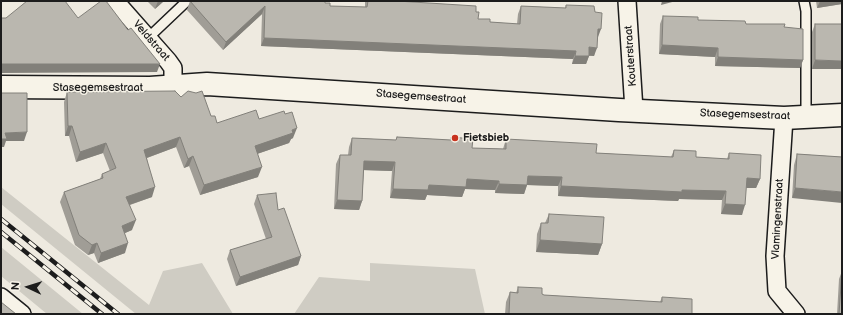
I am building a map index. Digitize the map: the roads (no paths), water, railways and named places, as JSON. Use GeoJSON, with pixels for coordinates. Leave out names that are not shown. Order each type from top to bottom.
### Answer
{"type":"FeatureCollection","features":[{"type":"Feature","properties":{"kind":"street","name":"Veldstraat"},"geometry":{"type":"LineString","coordinates":[[115,1],[173,68],[172,87]]}},
{"type":"Feature","properties":{"kind":"street","name":"Kouterstraat"},"geometry":{"type":"LineString","coordinates":[[627,1],[634,110]]}},
{"type":"Feature","properties":{"kind":"street","name":"Stasegemsestraat"},"geometry":{"type":"LineString","coordinates":[[1,88],[172,87],[206,84],[784,118],[842,115]]}},
{"type":"Feature","properties":{"kind":"street","name":"Vlamingenstraat"},"geometry":{"type":"LineString","coordinates":[[784,118],[775,256],[777,291],[796,314]]}},
{"type":"Feature","properties":{"kind":"street"},"geometry":{"type":"LineString","coordinates":[[1,297],[22,314]]}},
{"type":"Feature","properties":{"kind":"lane"},"geometry":{"type":"LineString","coordinates":[[148,38],[187,1]]}},
{"type":"Feature","properties":{"kind":"lane"},"geometry":{"type":"LineString","coordinates":[[804,1],[806,11],[806,116]]}},
{"type":"Feature","properties":{"kind":"railway"},"geometry":{"type":"LineString","coordinates":[[1,219],[118,314]]}},
{"type":"Feature","properties":{"kind":"railway"},"geometry":{"type":"LineString","coordinates":[[1,232],[102,314]]}},
{"type":"Feature","properties":{"kind":"place","name":"Fietsbieb"},"geometry":{"type":"Point","coordinates":[455,138]}}]}
